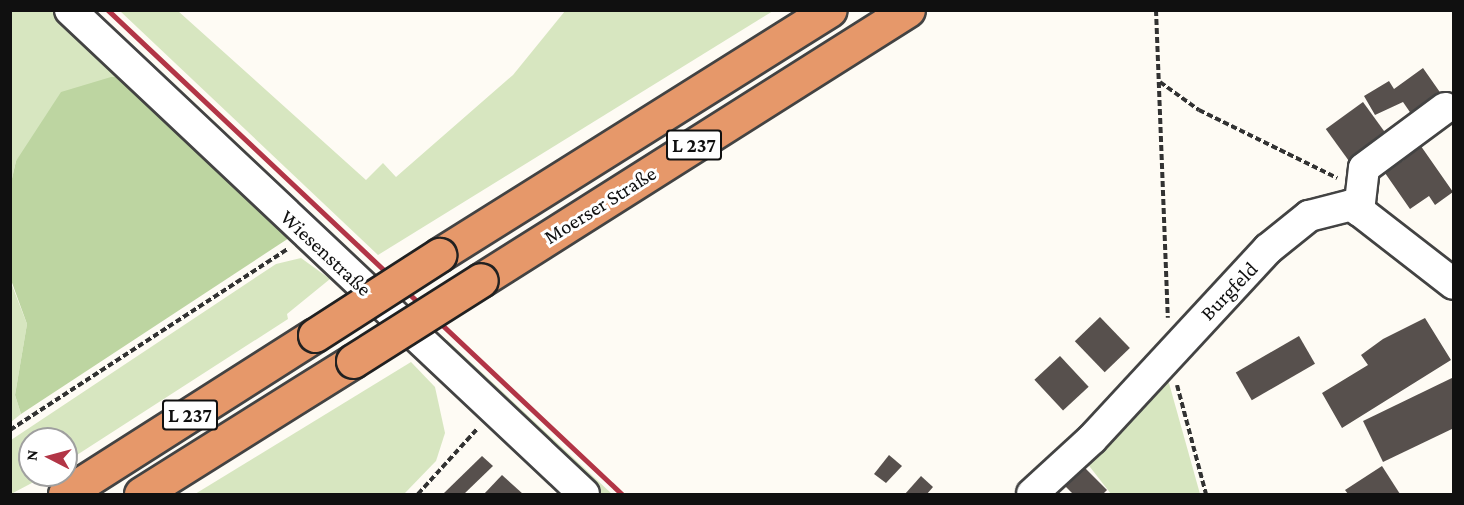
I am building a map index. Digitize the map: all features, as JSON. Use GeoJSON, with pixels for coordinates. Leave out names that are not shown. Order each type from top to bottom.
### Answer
{"type":"FeatureCollection","features":[{"type":"Feature","properties":{"kind":"highway","name":"Moerser Straße"},"geometry":{"type":"LineString","coordinates":[[65,495],[439,255],[829,10]]}},
{"type":"Feature","properties":{"kind":"highway","name":"Moerser Straße"},"geometry":{"type":"LineString","coordinates":[[141,495],[908,10]]}},
{"type":"Feature","properties":{"kind":"street","name":"Wiesenstraße"},"geometry":{"type":"LineString","coordinates":[[70,10],[492,411],[584,495]]}},
{"type":"Feature","properties":{"kind":"street"},"geometry":{"type":"LineString","coordinates":[[1445,108],[1364,168],[1355,208],[1454,284]]}},
{"type":"Feature","properties":{"kind":"street","name":"Burgfeld"},"geometry":{"type":"LineString","coordinates":[[1032,495],[1092,440],[1268,249],[1309,216],[1355,208]]}},
{"type":"Feature","properties":{"kind":"path"},"geometry":{"type":"LineString","coordinates":[[1156,10],[1169,354],[1206,495]]}},
{"type":"Feature","properties":{"kind":"path"},"geometry":{"type":"LineString","coordinates":[[1159,82],[1199,110],[1351,183],[1355,208]]}},
{"type":"Feature","properties":{"kind":"path"},"geometry":{"type":"LineString","coordinates":[[10,430],[309,236]]}},
{"type":"Feature","properties":{"kind":"path"},"geometry":{"type":"LineString","coordinates":[[418,495],[492,411]]}},
{"type":"Feature","properties":{"kind":"green space"},"geometry":{"type":"Polygon","coordinates":[[[11,11],[57,11],[127,77],[16,161],[11,183],[11,11]]]}},
{"type":"Feature","properties":{"kind":"green space"},"geometry":{"type":"Polygon","coordinates":[[[120,11],[178,11],[366,180],[383,163],[396,177],[513,75],[565,11],[773,11],[378,255],[120,11]]]}},
{"type":"Feature","properties":{"kind":"green space"},"geometry":{"type":"Polygon","coordinates":[[[111,77],[127,77],[289,230],[289,238],[21,414],[15,395],[27,324],[11,280],[11,183],[16,161],[61,92],[111,77]]]}},
{"type":"Feature","properties":{"kind":"green space"},"geometry":{"type":"Polygon","coordinates":[[[301,258],[330,279],[287,314],[288,319],[78,454],[78,427],[31,427],[276,264],[301,258]]]}},
{"type":"Feature","properties":{"kind":"green space"},"geometry":{"type":"Polygon","coordinates":[[[10,280],[27,324],[15,395],[21,414],[11,422],[10,280]]]}},
{"type":"Feature","properties":{"kind":"green space"},"geometry":{"type":"Polygon","coordinates":[[[447,340],[612,494],[601,494],[439,345],[447,340]]]}},
{"type":"Feature","properties":{"kind":"green space"},"geometry":{"type":"Polygon","coordinates":[[[411,362],[435,387],[445,433],[436,461],[404,494],[195,494],[411,362]]]}},
{"type":"Feature","properties":{"kind":"green space"},"geometry":{"type":"Polygon","coordinates":[[[1167,376],[1200,494],[1111,494],[1083,458],[1167,376]]]}},
{"type":"Feature","properties":{"kind":"green space"},"geometry":{"type":"Polygon","coordinates":[[[18,435],[18,487],[24,487],[11,494],[11,440],[18,435]]]}},
{"type":"Feature","properties":{"kind":"building"},"geometry":{"type":"Polygon","coordinates":[[[1423,68],[1444,98],[1414,118],[1403,102],[1375,115],[1364,96],[1389,81],[1394,89],[1423,68]]]}},
{"type":"Feature","properties":{"kind":"building"},"geometry":{"type":"Polygon","coordinates":[[[1363,102],[1387,135],[1350,162],[1326,129],[1363,102]]]}},
{"type":"Feature","properties":{"kind":"building"},"geometry":{"type":"Polygon","coordinates":[[[1416,139],[1453,192],[1435,205],[1429,196],[1410,209],[1385,173],[1404,160],[1398,151],[1416,139]]]}},
{"type":"Feature","properties":{"kind":"building"},"geometry":{"type":"Polygon","coordinates":[[[1100,317],[1130,348],[1105,372],[1075,341],[1100,317]]]}},
{"type":"Feature","properties":{"kind":"building"},"geometry":{"type":"Polygon","coordinates":[[[1425,318],[1451,360],[1342,428],[1322,393],[1368,365],[1361,355],[1383,339],[1425,318]]]}},
{"type":"Feature","properties":{"kind":"building"},"geometry":{"type":"Polygon","coordinates":[[[1299,336],[1315,364],[1252,400],[1236,372],[1299,336]]]}},
{"type":"Feature","properties":{"kind":"building"},"geometry":{"type":"Polygon","coordinates":[[[1060,356],[1089,387],[1063,411],[1034,380],[1060,356]]]}},
{"type":"Feature","properties":{"kind":"building"},"geometry":{"type":"Polygon","coordinates":[[[1454,377],[1454,428],[1383,462],[1363,421],[1454,377]]]}},
{"type":"Feature","properties":{"kind":"building"},"geometry":{"type":"Polygon","coordinates":[[[889,455],[902,466],[886,483],[874,474],[889,455]]]}},
{"type":"Feature","properties":{"kind":"building"},"geometry":{"type":"Polygon","coordinates":[[[482,456],[493,466],[464,494],[443,494],[482,456]]]}},
{"type":"Feature","properties":{"kind":"building"},"geometry":{"type":"Polygon","coordinates":[[[1382,466],[1400,494],[1348,494],[1345,490],[1382,466]]]}},
{"type":"Feature","properties":{"kind":"building"},"geometry":{"type":"Polygon","coordinates":[[[1085,468],[1107,490],[1103,494],[1073,494],[1065,486],[1085,468]]]}},
{"type":"Feature","properties":{"kind":"building"},"geometry":{"type":"Polygon","coordinates":[[[502,475],[523,494],[484,494],[502,475]]]}},
{"type":"Feature","properties":{"kind":"building"},"geometry":{"type":"Polygon","coordinates":[[[921,476],[933,487],[927,494],[905,494],[921,476]]]}},
{"type":"Feature","properties":{"kind":"railway"},"geometry":{"type":"LineString","coordinates":[[108,10],[622,494]]}}]}
